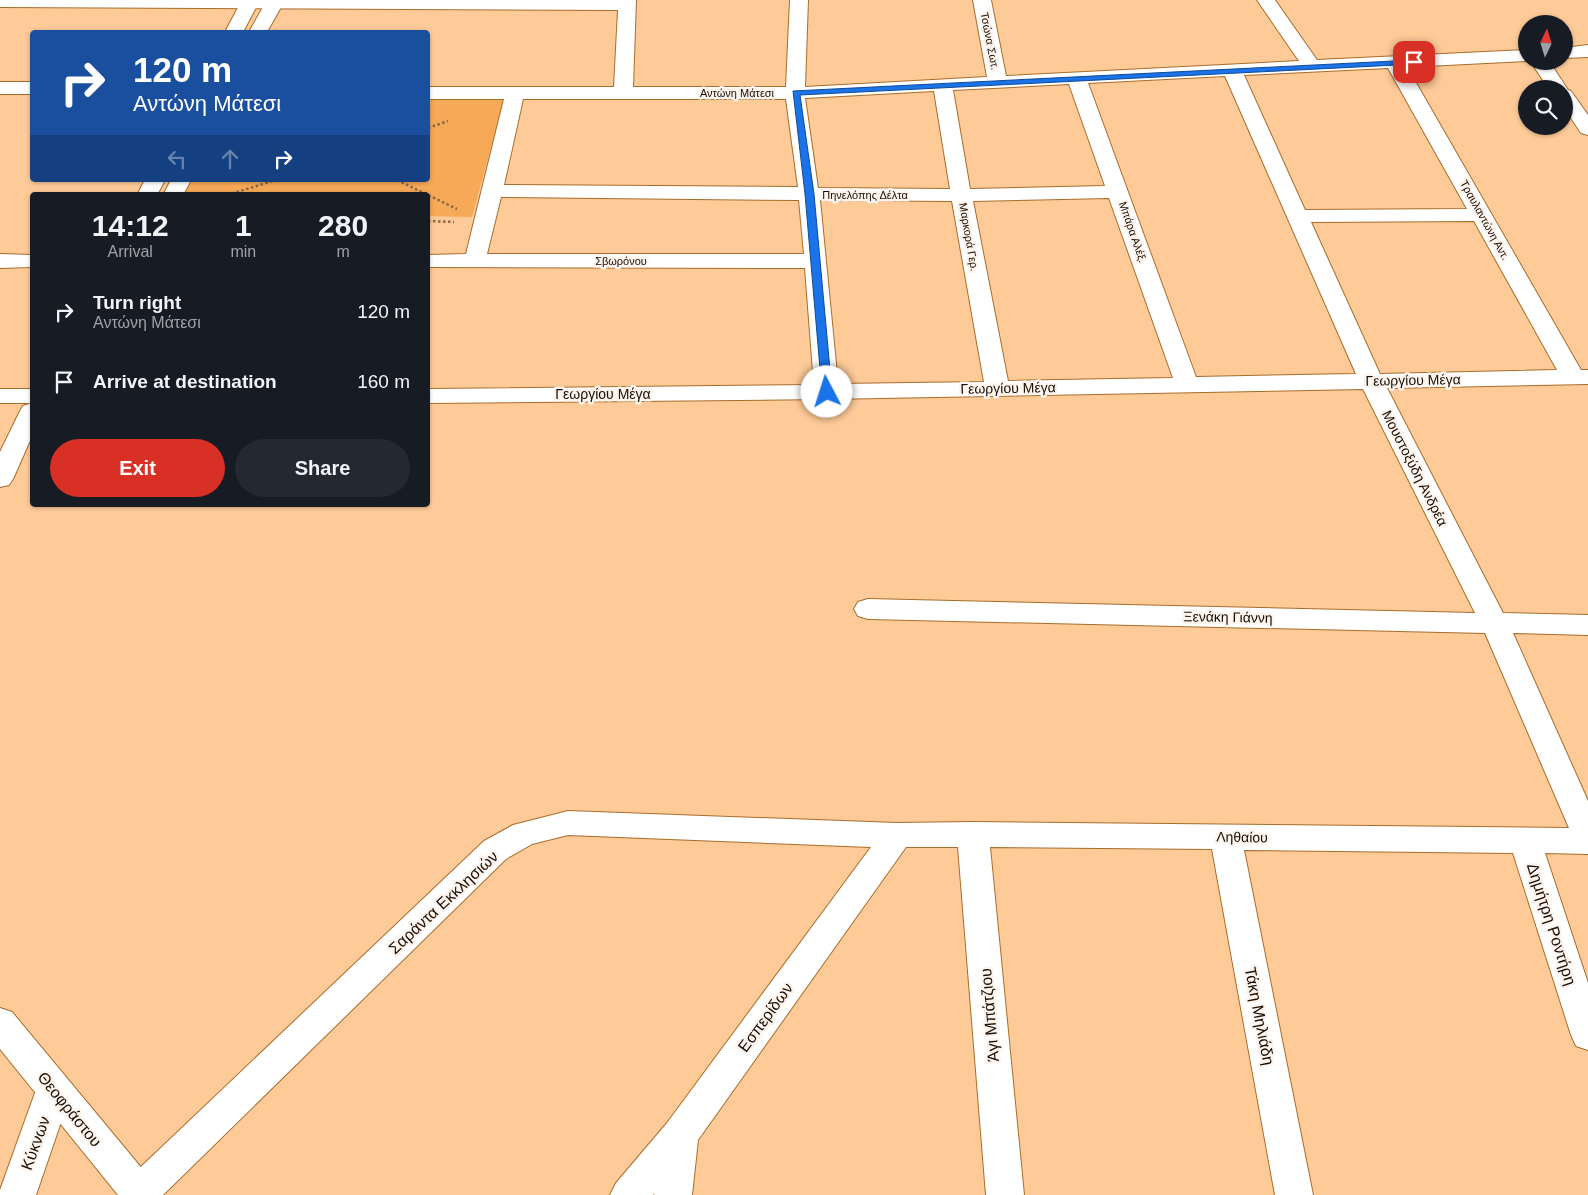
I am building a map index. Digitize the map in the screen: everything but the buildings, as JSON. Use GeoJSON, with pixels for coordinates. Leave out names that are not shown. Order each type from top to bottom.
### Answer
{"type":"FeatureCollection","features":[{"type":"Feature","properties":{"kind":"street"},"geometry":{"type":"LineString","coordinates":[[799,0],[795,93],[810,194],[827,392]]}},
{"type":"Feature","properties":{"kind":"street","name":"Τσώνα Σωτ."},"geometry":{"type":"LineString","coordinates":[[982,0],[998,82]]}},
{"type":"Feature","properties":{"kind":"street"},"geometry":{"type":"LineString","coordinates":[[1266,0],[1312,67]]}},
{"type":"Feature","properties":{"kind":"street"},"geometry":{"type":"LineString","coordinates":[[0,2],[627,2],[624,94]]}},
{"type":"Feature","properties":{"kind":"street"},"geometry":{"type":"LineString","coordinates":[[235,30],[251,2]]}},
{"type":"Feature","properties":{"kind":"street"},"geometry":{"type":"LineString","coordinates":[[259,30],[275,2]]}},
{"type":"Feature","properties":{"kind":"street"},"geometry":{"type":"LineString","coordinates":[[1573,52],[1588,51]]}},
{"type":"Feature","properties":{"kind":"street","name":"Αντώνη Μάτεσι"},"geometry":{"type":"LineString","coordinates":[[430,93],[795,93],[1233,72],[1518,55]]}},
{"type":"Feature","properties":{"kind":"street","name":"Τραυλαντώνη Αντ."},"geometry":{"type":"LineString","coordinates":[[1395,63],[1482,215],[1580,377]]}},
{"type":"Feature","properties":{"kind":"street","name":"Μουστοξύδη Ανδρέα"},"geometry":{"type":"LineString","coordinates":[[1233,72],[1371,381],[1495,624],[1588,836]]}},
{"type":"Feature","properties":{"kind":"street","name":"Μπάρα Αλέξ."},"geometry":{"type":"LineString","coordinates":[[1077,79],[1187,385]]}},
{"type":"Feature","properties":{"kind":"street","name":"Μαρκορά Γερ."},"geometry":{"type":"LineString","coordinates":[[944,86],[961,195],[997,388]]}},
{"type":"Feature","properties":{"kind":"street"},"geometry":{"type":"LineString","coordinates":[[0,109],[16,88]]}},
{"type":"Feature","properties":{"kind":"street"},"geometry":{"type":"LineString","coordinates":[[475,260],[515,94]]}},
{"type":"Feature","properties":{"kind":"street"},"geometry":{"type":"LineString","coordinates":[[1573,108],[1588,129]]}},
{"type":"Feature","properties":{"kind":"street","name":"Πηνελόπης Δέλτα"},"geometry":{"type":"LineString","coordinates":[[492,191],[961,195],[1119,192]]}},
{"type":"Feature","properties":{"kind":"street"},"geometry":{"type":"LineString","coordinates":[[1298,216],[1482,215]]}},
{"type":"Feature","properties":{"kind":"street"},"geometry":{"type":"LineString","coordinates":[[0,260],[30,261]]}},
{"type":"Feature","properties":{"kind":"street","name":"Σβωρόνου"},"geometry":{"type":"LineString","coordinates":[[430,261],[815,261]]}},
{"type":"Feature","properties":{"kind":"street","name":"Γεωργίου Μέγα"},"geometry":{"type":"LineString","coordinates":[[430,396],[827,392],[1580,377]]}},
{"type":"Feature","properties":{"kind":"street"},"geometry":{"type":"LineString","coordinates":[[0,396],[30,396]]}},
{"type":"Feature","properties":{"kind":"street"},"geometry":{"type":"LineString","coordinates":[[0,479],[30,415]]}},
{"type":"Feature","properties":{"kind":"street","name":"Ξενάκη Γιάννη"},"geometry":{"type":"LineString","coordinates":[[868,609],[1588,625]]}},
{"type":"Feature","properties":{"kind":"street","name":"Σαράντα Εκκλησιών"},"geometry":{"type":"LineString","coordinates":[[140,1194],[495,850],[524,834],[568,823],[896,835]]}},
{"type":"Feature","properties":{"kind":"street","name":"Ληθαίου"},"geometry":{"type":"LineString","coordinates":[[896,835],[973,834],[1588,842]]}},
{"type":"Feature","properties":{"kind":"street","name":"Άγι Μπάτζιου"},"geometry":{"type":"LineString","coordinates":[[973,834],[1005,1195]]}},
{"type":"Feature","properties":{"kind":"street","name":"Εσπερίδων"},"geometry":{"type":"LineString","coordinates":[[629,1195],[680,1135],[896,835]]}},
{"type":"Feature","properties":{"kind":"street","name":"Τάκη Μηλιάδη"},"geometry":{"type":"LineString","coordinates":[[1226,837],[1294,1195]]}},
{"type":"Feature","properties":{"kind":"street","name":"Δημήτρη Ροντήρη"},"geometry":{"type":"LineString","coordinates":[[1525,841],[1588,1036]]}},
{"type":"Feature","properties":{"kind":"street","name":"Θεοφράστου"},"geometry":{"type":"LineString","coordinates":[[0,1023],[140,1194]]}},
{"type":"Feature","properties":{"kind":"street","name":"Κύκνων"},"geometry":{"type":"LineString","coordinates":[[16,1195],[54,1090]]}},
{"type":"Feature","properties":{"kind":"street"},"geometry":{"type":"LineString","coordinates":[[673,1195],[680,1135]]}},
{"type":"Feature","properties":{"kind":"path"},"geometry":{"type":"LineString","coordinates":[[237,192],[269,182]]}},
{"type":"Feature","properties":{"kind":"path"},"geometry":{"type":"LineString","coordinates":[[401,182],[422,192]]}},
{"type":"Feature","properties":{"kind":"path"},"geometry":{"type":"LineString","coordinates":[[430,196],[484,222]]}},
{"type":"Feature","properties":{"kind":"shaded area"},"geometry":{"type":"Polygon","coordinates":[[[430,99],[504,100],[472,217],[430,216],[430,192],[179,192],[184,182],[430,182],[430,99]]]}},
{"type":"Feature","properties":{"kind":"route"},"geometry":{"type":"LineString","coordinates":[[827,392],[810,194],[795,93],[1414,62]]}}]}
